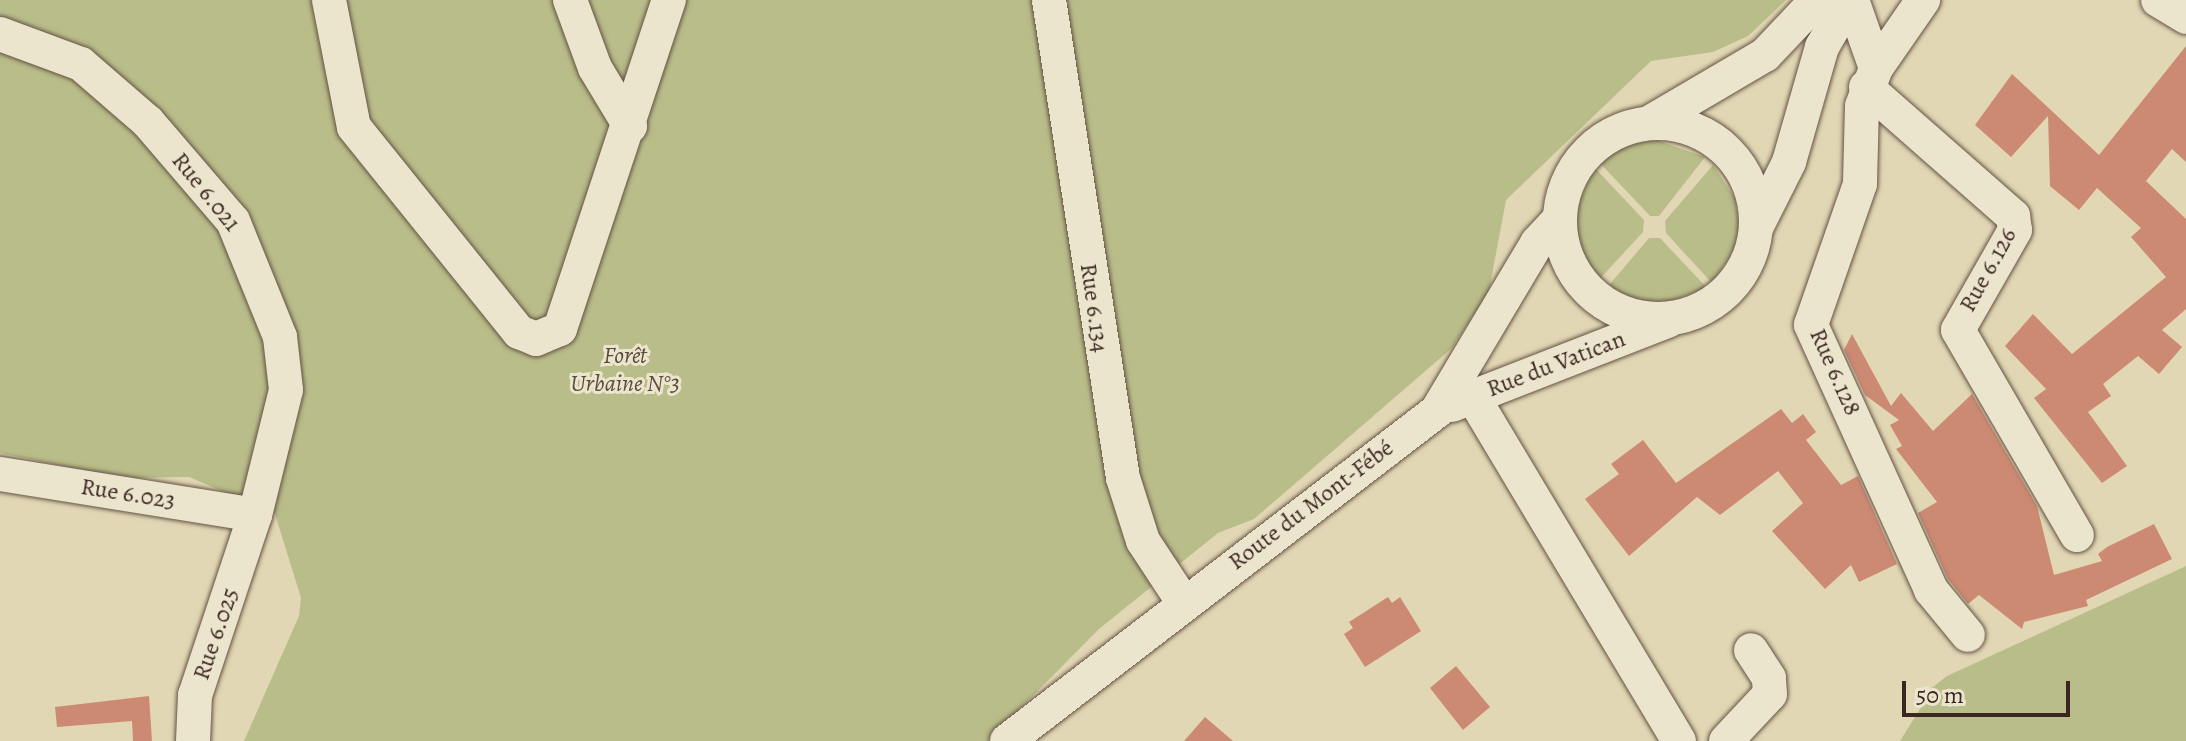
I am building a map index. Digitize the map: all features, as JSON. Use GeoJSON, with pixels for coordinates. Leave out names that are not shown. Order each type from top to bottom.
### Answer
{"type":"FeatureCollection","features":[{"type":"Feature","properties":{"kind":"street"},"geometry":{"type":"LineString","coordinates":[[329,0],[354,127],[519,332],[536,339],[560,329],[630,126],[669,0]]}},
{"type":"Feature","properties":{"kind":"street"},"geometry":{"type":"LineString","coordinates":[[570,0],[595,68],[630,126]]}},
{"type":"Feature","properties":{"kind":"street","name":"Rue 6.134"},"geometry":{"type":"LineString","coordinates":[[1049,0],[1123,478],[1143,541],[1183,602]]}},
{"type":"Feature","properties":{"kind":"street"},"geometry":{"type":"LineString","coordinates":[[1817,0],[1765,55],[1649,123],[1615,132],[1586,153],[1570,174],[1559,219],[1567,261],[1593,296],[1646,319],[1676,318],[1722,296],[1739,277],[1756,228],[1789,162],[1822,47],[1850,0]]}},
{"type":"Feature","properties":{"kind":"street","name":"Rue 6.128"},"geometry":{"type":"LineString","coordinates":[[1850,0],[1871,78],[1860,184],[1811,325],[1931,590],[1968,635]]}},
{"type":"Feature","properties":{"kind":"street"},"geometry":{"type":"LineString","coordinates":[[1871,78],[1923,0]]}},
{"type":"Feature","properties":{"kind":"street"},"geometry":{"type":"LineString","coordinates":[[2158,0],[2186,17]]}},
{"type":"Feature","properties":{"kind":"street","name":"Rue 6.021"},"geometry":{"type":"LineString","coordinates":[[0,34],[104,79],[245,241],[286,363],[286,390],[253,522]]}},
{"type":"Feature","properties":{"kind":"street","name":"Rue 6.126"},"geometry":{"type":"LineString","coordinates":[[1871,78],[2013,216],[2015,230],[1958,330],[2077,535]]}},
{"type":"Feature","properties":{"kind":"street"},"geometry":{"type":"LineString","coordinates":[[1649,123],[1695,130],[1722,147],[1742,170],[1756,228]]}},
{"type":"Feature","properties":{"kind":"street","name":"Route du Mont-Fébé"},"geometry":{"type":"LineString","coordinates":[[1007,741],[1183,602],[1437,411],[1537,243],[1559,219]]}},
{"type":"Feature","properties":{"kind":"street","name":"Rue du Vatican"},"geometry":{"type":"LineString","coordinates":[[1437,411],[1676,318]]}},
{"type":"Feature","properties":{"kind":"street"},"geometry":{"type":"LineString","coordinates":[[1473,397],[1664,735]]}},
{"type":"Feature","properties":{"kind":"street","name":"Rue 6.023"},"geometry":{"type":"LineString","coordinates":[[0,474],[253,522]]}},
{"type":"Feature","properties":{"kind":"street","name":"Rue 6.025"},"geometry":{"type":"LineString","coordinates":[[193,741],[195,695],[253,522]]}},
{"type":"Feature","properties":{"kind":"street"},"geometry":{"type":"LineString","coordinates":[[1732,740],[1770,694],[1769,678],[1751,650]]}},
{"type":"Feature","properties":{"kind":"green space","name":"Forêt Urbaine N°3"},"geometry":{"type":"Polygon","coordinates":[[[0,0],[1786,0],[1748,36],[1713,52],[1651,61],[1506,200],[1489,291],[1452,348],[1254,519],[1218,533],[1099,629],[988,741],[244,741],[299,616],[301,598],[275,514],[189,477],[121,478],[0,453],[0,0]]]}},
{"type":"Feature","properties":{"kind":"green space"},"geometry":{"type":"Polygon","coordinates":[[[1656,140],[1705,157],[1659,216],[1650,216],[1599,162],[1630,144],[1656,140]]]}},
{"type":"Feature","properties":{"kind":"green space"},"geometry":{"type":"Polygon","coordinates":[[[1713,165],[1735,199],[1739,225],[1734,250],[1712,283],[1666,233],[1665,221],[1713,165]]]}},
{"type":"Feature","properties":{"kind":"green space"},"geometry":{"type":"Polygon","coordinates":[[[1594,167],[1644,220],[1643,232],[1597,282],[1575,248],[1571,222],[1594,167]]]}},
{"type":"Feature","properties":{"kind":"green space"},"geometry":{"type":"Polygon","coordinates":[[[1649,238],[1660,238],[1707,288],[1654,307],[1605,290],[1649,238]]]}},
{"type":"Feature","properties":{"kind":"green space"},"geometry":{"type":"Polygon","coordinates":[[[2186,566],[2186,741],[1900,741],[1923,704],[1919,698],[1947,676],[2186,566]]]}},
{"type":"Feature","properties":{"kind":"building"},"geometry":{"type":"Polygon","coordinates":[[[2186,46],[2186,162],[2172,149],[2146,181],[2186,219],[2186,309],[2162,330],[2182,347],[2159,374],[2138,356],[2103,384],[2111,396],[2088,412],[2127,466],[2102,483],[2034,398],[2046,389],[2005,346],[2033,314],[2072,354],[2166,277],[2131,237],[2141,228],[2097,188],[2079,210],[2050,186],[2048,116],[2011,157],[1975,125],[2012,74],[2099,155],[2186,46]]]}},
{"type":"Feature","properties":{"kind":"building"},"geometry":{"type":"Polygon","coordinates":[[[1852,334],[1891,406],[1901,393],[1933,431],[1972,394],[2037,506],[2054,575],[2102,561],[2098,554],[2107,547],[2154,524],[2172,559],[2086,600],[2088,606],[2024,622],[2022,629],[1979,595],[1968,604],[1948,579],[1918,513],[1937,502],[1896,449],[1902,446],[1890,425],[1899,420],[1865,395],[1844,350],[1852,334]]]}},
{"type":"Feature","properties":{"kind":"building"},"geometry":{"type":"Polygon","coordinates":[[[1781,409],[1792,423],[1803,414],[1816,432],[1806,440],[1841,485],[1858,476],[1897,564],[1859,582],[1851,565],[1825,589],[1772,531],[1803,503],[1778,471],[1720,515],[1697,497],[1629,556],[1585,499],[1619,474],[1611,464],[1643,440],[1676,483],[1781,409]]]}},
{"type":"Feature","properties":{"kind":"building"},"geometry":{"type":"Polygon","coordinates":[[[1388,597],[1392,603],[1400,597],[1421,631],[1365,667],[1344,634],[1353,628],[1349,622],[1388,597]]]}},
{"type":"Feature","properties":{"kind":"building"},"geometry":{"type":"Polygon","coordinates":[[[1456,666],[1490,707],[1463,730],[1430,688],[1456,666]]]}},
{"type":"Feature","properties":{"kind":"building"},"geometry":{"type":"Polygon","coordinates":[[[149,696],[152,741],[133,741],[132,721],[57,727],[55,707],[149,696]]]}},
{"type":"Feature","properties":{"kind":"building"},"geometry":{"type":"Polygon","coordinates":[[[1205,717],[1233,741],[1184,741],[1205,717]]]}}]}
